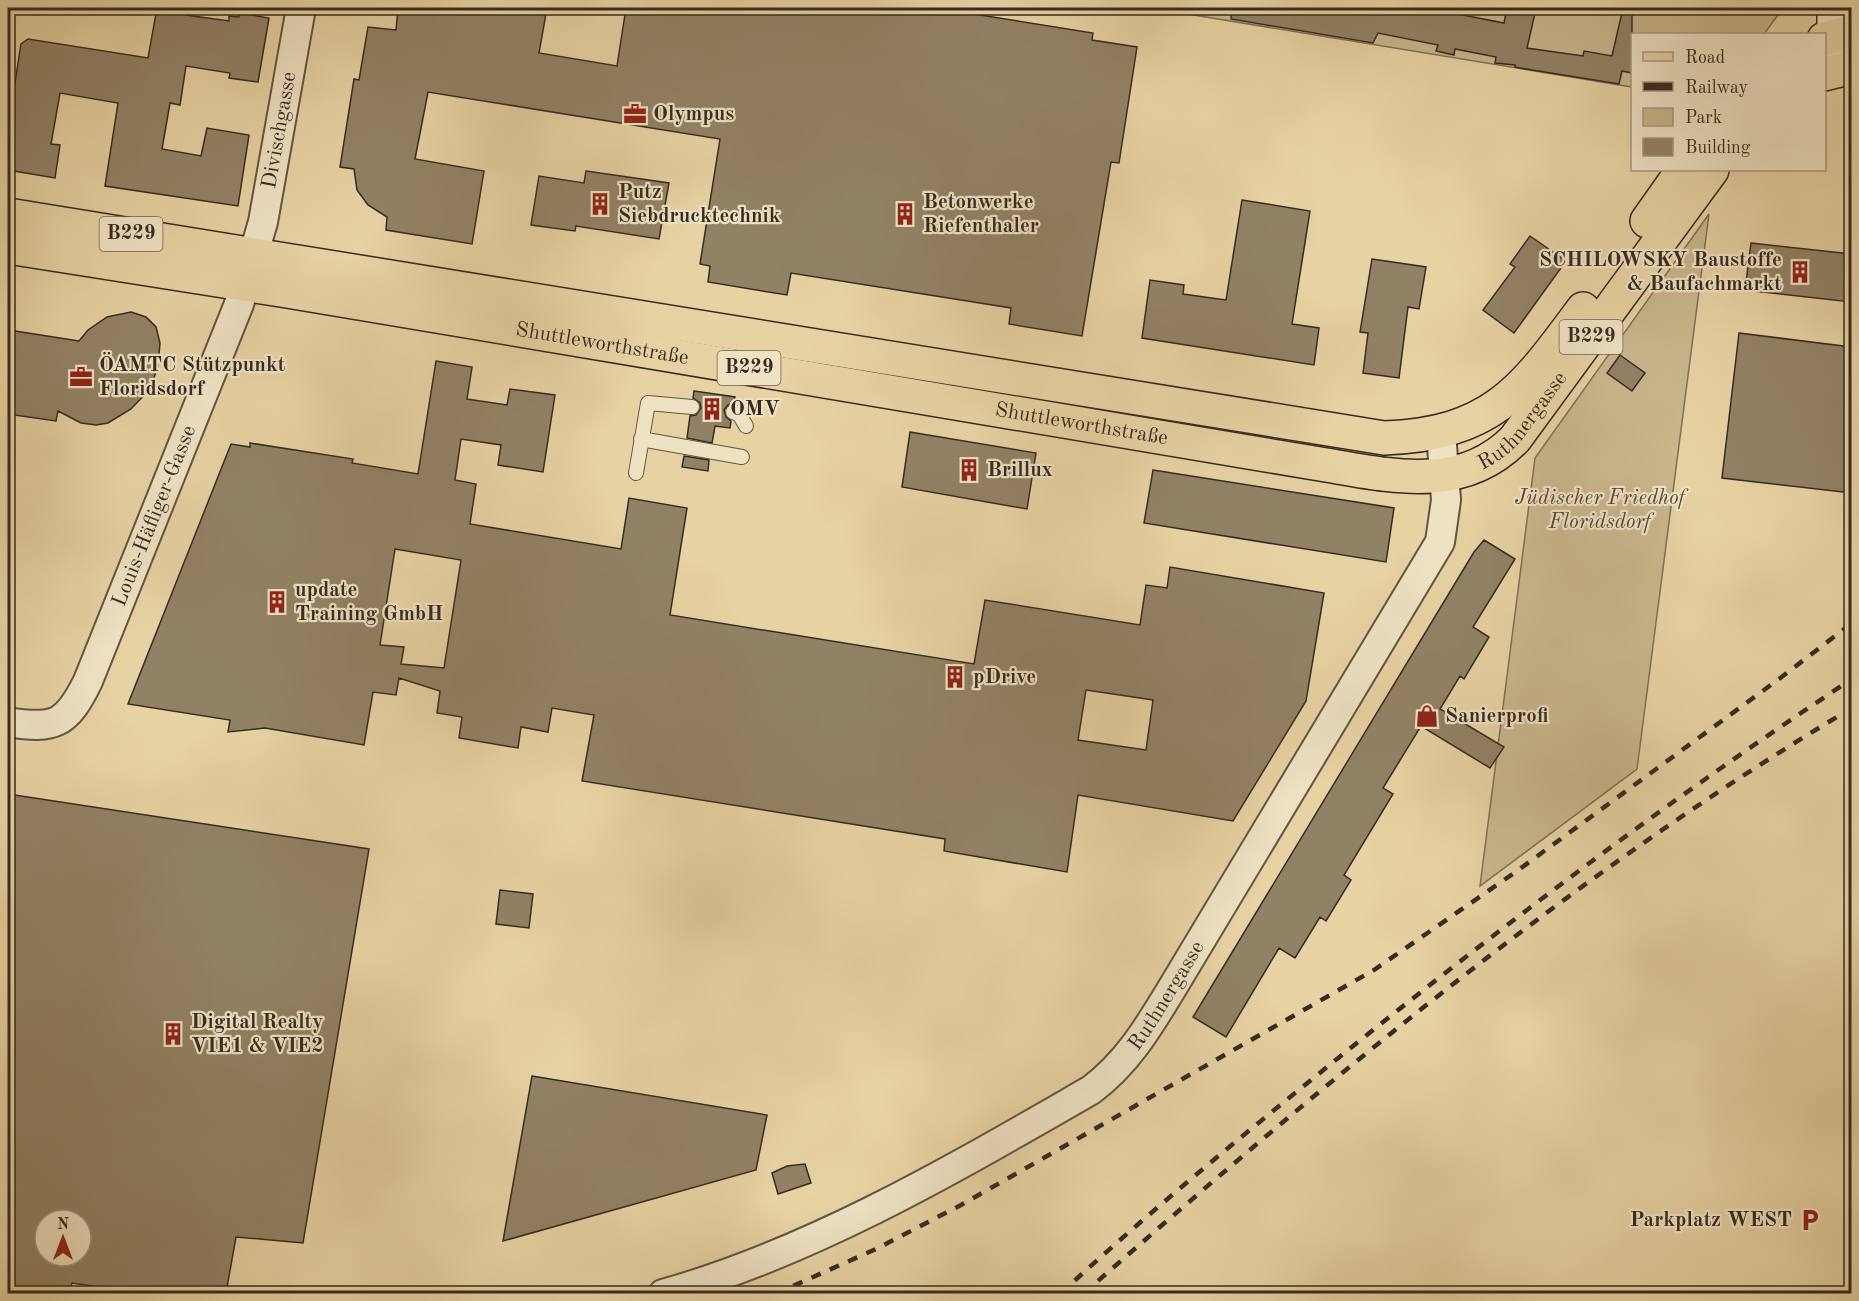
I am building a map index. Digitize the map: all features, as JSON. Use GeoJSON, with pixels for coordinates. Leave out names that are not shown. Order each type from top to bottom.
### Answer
{"type":"FeatureCollection","features":[{"type":"Feature","properties":{"kind":"main road"},"geometry":{"type":"LineString","coordinates":[[1836,28],[1840,70]]}},
{"type":"Feature","properties":{"kind":"main road","name":"Ruthnergasse"},"geometry":{"type":"LineString","coordinates":[[1441,432],[1463,425],[1495,408],[1519,390],[1537,372],[1682,171]]}},
{"type":"Feature","properties":{"kind":"main road","name":"Ruthnergasse"},"geometry":{"type":"LineString","coordinates":[[1446,476],[1467,471],[1484,463],[1515,439],[1711,171]]}},
{"type":"Feature","properties":{"kind":"main road","name":"Shuttleworthstraße"},"geometry":{"type":"LineString","coordinates":[[8,215],[250,269],[1304,461],[1401,476],[1446,476]]}},
{"type":"Feature","properties":{"kind":"main road","name":"Shuttleworthstraße"},"geometry":{"type":"LineString","coordinates":[[8,247],[250,269],[1359,435],[1409,437],[1441,432]]}},
{"type":"Feature","properties":{"kind":"street","name":"Divischgasse"},"geometry":{"type":"LineString","coordinates":[[250,269],[265,213],[301,8]]}},
{"type":"Feature","properties":{"kind":"street","name":"Louis-Häfliger-Gasse"},"geometry":{"type":"LineString","coordinates":[[8,722],[41,725],[61,721],[77,703],[193,421],[250,269]]}},
{"type":"Feature","properties":{"kind":"street","name":"Ruthnergasse"},"geometry":{"type":"LineString","coordinates":[[663,1293],[808,1240],[888,1202],[1091,1090],[1112,1074],[1141,1038],[1171,990],[1440,542],[1446,500],[1441,432]]}},
{"type":"Feature","properties":{"kind":"lane"},"geometry":{"type":"LineString","coordinates":[[636,473],[648,403],[692,406]]}},
{"type":"Feature","properties":{"kind":"lane"},"geometry":{"type":"LineString","coordinates":[[733,412],[743,418],[746,426]]}},
{"type":"Feature","properties":{"kind":"lane"},"geometry":{"type":"LineString","coordinates":[[641,439],[742,457]]}},
{"type":"Feature","properties":{"kind":"green space"},"geometry":{"type":"Polygon","coordinates":[[[1151,8],[1783,8],[1765,33],[1631,33],[1631,87],[1151,8]]]}},
{"type":"Feature","properties":{"kind":"green space","name":"Jüdischer Friedhof Floridsdorf"},"geometry":{"type":"Polygon","coordinates":[[[1709,214],[1637,769],[1480,886],[1535,458],[1709,214]]]}},
{"type":"Feature","properties":{"kind":"building"},"geometry":{"type":"Polygon","coordinates":[[[157,8],[187,8],[186,15],[229,21],[229,16],[239,17],[239,13],[269,18],[258,82],[229,78],[230,73],[186,66],[180,105],[170,103],[162,149],[201,156],[207,128],[249,135],[238,206],[105,186],[118,103],[60,93],[51,144],[60,145],[55,178],[8,170],[8,128],[21,44],[28,39],[148,58],[157,8]]]}},
{"type":"Feature","properties":{"kind":"building","name":"Betonwerke Riefenthaler"},"geometry":{"type":"Polygon","coordinates":[[[398,8],[547,8],[539,53],[617,66],[626,8],[936,8],[1093,33],[1092,40],[1137,47],[1119,163],[1111,162],[1082,336],[1009,324],[1011,308],[791,273],[787,295],[708,282],[710,266],[700,264],[720,139],[428,92],[415,159],[484,171],[472,244],[386,230],[387,217],[368,205],[357,190],[354,169],[340,167],[354,79],[359,80],[368,27],[396,30],[398,8]]]}},
{"type":"Feature","properties":{"kind":"building"},"geometry":{"type":"Polygon","coordinates":[[[1232,8],[1314,8],[1340,12],[1340,8],[1427,8],[1504,23],[1507,8],[1535,13],[1527,48],[1583,56],[1584,51],[1612,56],[1623,8],[1632,8],[1631,73],[1622,71],[1619,84],[1495,63],[1496,57],[1455,49],[1454,55],[1436,51],[1438,45],[1378,33],[1373,43],[1231,19],[1232,8]]]}},
{"type":"Feature","properties":{"kind":"building","name":"Putz Siebdrucktechnik"},"geometry":{"type":"Polygon","coordinates":[[[586,171],[669,183],[659,239],[576,226],[575,231],[531,225],[539,176],[584,183],[586,171]]]}},
{"type":"Feature","properties":{"kind":"building"},"geometry":{"type":"Polygon","coordinates":[[[1242,200],[1310,211],[1292,324],[1319,328],[1314,365],[1142,338],[1150,280],[1184,285],[1183,294],[1226,300],[1242,200]]]}},
{"type":"Feature","properties":{"kind":"building"},"geometry":{"type":"Polygon","coordinates":[[[1530,236],[1566,261],[1514,333],[1483,310],[1515,267],[1510,264],[1530,236]]]}},
{"type":"Feature","properties":{"kind":"building","name":"SCHILOWSKY Baustoffe & Baufachmarkt"},"geometry":{"type":"Polygon","coordinates":[[[1751,243],[1851,254],[1851,302],[1745,290],[1751,243]]]}},
{"type":"Feature","properties":{"kind":"building"},"geometry":{"type":"Polygon","coordinates":[[[1372,259],[1426,267],[1419,309],[1408,307],[1399,378],[1363,373],[1368,333],[1360,332],[1372,259]]]}},
{"type":"Feature","properties":{"kind":"building","name":"ÖAMTC Stützpunkt Floridsdorf"},"geometry":{"type":"Polygon","coordinates":[[[131,312],[146,317],[156,327],[160,343],[158,366],[150,389],[131,409],[108,423],[96,425],[81,423],[58,411],[56,421],[8,414],[8,330],[79,341],[88,330],[107,317],[131,312]]]}},
{"type":"Feature","properties":{"kind":"building"},"geometry":{"type":"Polygon","coordinates":[[[1739,333],[1851,347],[1851,493],[1722,478],[1739,333]]]}},
{"type":"Feature","properties":{"kind":"building"},"geometry":{"type":"Polygon","coordinates":[[[1620,355],[1645,373],[1632,391],[1607,373],[1620,355]]]}},
{"type":"Feature","properties":{"kind":"building"},"geometry":{"type":"Polygon","coordinates":[[[436,361],[472,367],[467,399],[507,405],[510,389],[555,395],[543,472],[498,465],[501,445],[461,439],[455,480],[476,484],[470,524],[621,549],[629,498],[687,508],[670,615],[974,664],[985,600],[1140,625],[1146,585],[1167,588],[1170,567],[1324,593],[1306,701],[1233,821],[1078,795],[1067,872],[944,851],[945,839],[582,781],[594,715],[552,708],[548,732],[521,727],[518,748],[459,738],[462,717],[437,713],[440,691],[399,678],[396,695],[373,692],[364,745],[265,728],[228,732],[230,720],[128,704],[231,444],[250,447],[250,443],[353,459],[352,463],[418,474],[436,361]],[[395,549],[380,645],[404,647],[401,664],[444,668],[461,560],[395,549]],[[1086,690],[1078,740],[1146,750],[1153,700],[1086,690]]]}},
{"type":"Feature","properties":{"kind":"building","name":"OMV"},"geometry":{"type":"Polygon","coordinates":[[[694,391],[735,397],[734,403],[728,405],[724,410],[726,417],[731,421],[730,428],[715,426],[712,443],[687,438],[690,416],[696,415],[701,408],[700,403],[693,398],[694,391]]]}},
{"type":"Feature","properties":{"kind":"building","name":"Brillux"},"geometry":{"type":"Polygon","coordinates":[[[910,432],[1036,453],[1027,509],[902,487],[910,432]]]}},
{"type":"Feature","properties":{"kind":"building"},"geometry":{"type":"Polygon","coordinates":[[[684,456],[709,460],[708,471],[682,467],[684,456]]]}},
{"type":"Feature","properties":{"kind":"building"},"geometry":{"type":"Polygon","coordinates":[[[1153,470],[1394,508],[1386,562],[1144,523],[1153,470]]]}},
{"type":"Feature","properties":{"kind":"building"},"geometry":{"type":"Polygon","coordinates":[[[1484,540],[1515,559],[1473,627],[1489,637],[1464,679],[1460,676],[1440,709],[1504,747],[1490,768],[1421,726],[1383,788],[1393,794],[1344,875],[1351,880],[1326,921],[1320,917],[1295,958],[1279,948],[1226,1037],[1193,1017],[1474,552],[1484,540]]]}},
{"type":"Feature","properties":{"kind":"building","name":"Digital Realty VIE1 & VIE2"},"geometry":{"type":"Polygon","coordinates":[[[8,794],[369,849],[303,1243],[236,1237],[226,1293],[138,1293],[72,1283],[69,1293],[8,1285],[8,794]]]}},
{"type":"Feature","properties":{"kind":"building"},"geometry":{"type":"Polygon","coordinates":[[[500,890],[533,894],[529,928],[496,924],[500,890]]]}},
{"type":"Feature","properties":{"kind":"building"},"geometry":{"type":"Polygon","coordinates":[[[532,1076],[767,1115],[756,1170],[503,1241],[532,1076]]]}},
{"type":"Feature","properties":{"kind":"building"},"geometry":{"type":"Polygon","coordinates":[[[805,1164],[811,1183],[778,1194],[772,1173],[787,1166],[805,1164]]]}},
{"type":"Feature","properties":{"kind":"railway"},"geometry":{"type":"LineString","coordinates":[[775,1294],[876,1249],[961,1205],[1374,970],[1517,871],[1852,623]]}},
{"type":"Feature","properties":{"kind":"railway"},"geometry":{"type":"LineString","coordinates":[[1060,1294],[1232,1145],[1462,960],[1655,815],[1852,679]]}},
{"type":"Feature","properties":{"kind":"railway"},"geometry":{"type":"LineString","coordinates":[[1083,1294],[1266,1136],[1454,983],[1649,839],[1749,772],[1852,708]]}},
{"type":"Feature","properties":{"kind":"place","name":"Olympus"},"geometry":{"type":"Point","coordinates":[635,114]}},
{"type":"Feature","properties":{"kind":"place","name":"Putz Siebdrucktechnik"},"geometry":{"type":"Point","coordinates":[600,204]}},
{"type":"Feature","properties":{"kind":"place","name":"Betonwerke Riefenthaler"},"geometry":{"type":"Point","coordinates":[905,214]}},
{"type":"Feature","properties":{"kind":"place","name":"SCHILOWSKY Baustoffe & Baufachmarkt"},"geometry":{"type":"Point","coordinates":[1800,272]}},
{"type":"Feature","properties":{"kind":"place","name":"ÖAMTC Stützpunkt Floridsdorf"},"geometry":{"type":"Point","coordinates":[81,377]}},
{"type":"Feature","properties":{"kind":"place","name":"OMV"},"geometry":{"type":"Point","coordinates":[712,409]}},
{"type":"Feature","properties":{"kind":"place","name":"Brillux"},"geometry":{"type":"Point","coordinates":[969,470]}},
{"type":"Feature","properties":{"kind":"place","name":"update Training GmbH"},"geometry":{"type":"Point","coordinates":[277,602]}},
{"type":"Feature","properties":{"kind":"place","name":"pDrive"},"geometry":{"type":"Point","coordinates":[955,677]}},
{"type":"Feature","properties":{"kind":"place","name":"Sanierprofi"},"geometry":{"type":"Point","coordinates":[1427,716]}},
{"type":"Feature","properties":{"kind":"place","name":"Digital Realty VIE1 & VIE2"},"geometry":{"type":"Point","coordinates":[173,1034]}},
{"type":"Feature","properties":{"kind":"place","name":"Parkplatz WEST"},"geometry":{"type":"Point","coordinates":[1810,1220]}}]}
